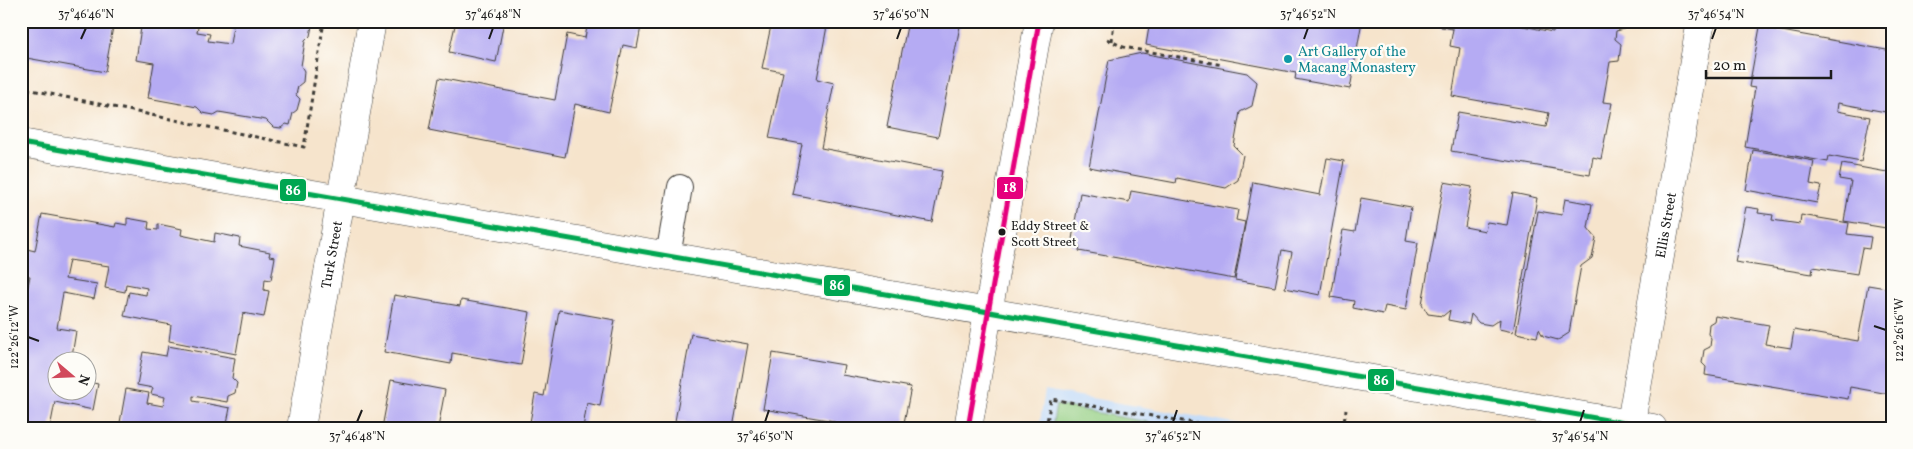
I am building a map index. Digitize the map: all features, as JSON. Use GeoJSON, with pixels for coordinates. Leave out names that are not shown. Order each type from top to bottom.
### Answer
{"type":"FeatureCollection","features":[{"type":"Feature","properties":{"kind":"street","name":"Turk Street"},"geometry":{"type":"LineString","coordinates":[[302,428],[372,21]]}},
{"type":"Feature","properties":{"kind":"street"},"geometry":{"type":"LineString","coordinates":[[968,428],[1039,21]]}},
{"type":"Feature","properties":{"kind":"street","name":"Ellis Street"},"geometry":{"type":"LineString","coordinates":[[1638,426],[1701,21]]}},
{"type":"Feature","properties":{"kind":"street"},"geometry":{"type":"LineString","coordinates":[[21,143],[1638,426]]}},
{"type":"Feature","properties":{"kind":"lane"},"geometry":{"type":"LineString","coordinates":[[668,256],[680,187]]}},
{"type":"Feature","properties":{"kind":"path"},"geometry":{"type":"LineString","coordinates":[[27,89],[304,147],[324,21]]}},
{"type":"Feature","properties":{"kind":"path"},"geometry":{"type":"LineString","coordinates":[[1112,41],[1114,21]]}},
{"type":"Feature","properties":{"kind":"path"},"geometry":{"type":"LineString","coordinates":[[1107,39],[1123,47],[1223,65]]}},
{"type":"Feature","properties":{"kind":"path"},"geometry":{"type":"LineString","coordinates":[[1046,428],[1051,399],[1224,428]]}},
{"type":"Feature","properties":{"kind":"shaded area"},"geometry":{"type":"Polygon","coordinates":[[[1045,390],[1264,428],[1039,428],[1045,390]]]}},
{"type":"Feature","properties":{"kind":"green space"},"geometry":{"type":"Polygon","coordinates":[[[1056,405],[1179,428],[1052,428],[1056,405]]]}},
{"type":"Feature","properties":{"kind":"building"},"geometry":{"type":"Polygon","coordinates":[[[21,21],[114,21],[105,72],[21,57],[21,21]]]}},
{"type":"Feature","properties":{"kind":"building"},"geometry":{"type":"Polygon","coordinates":[[[142,21],[199,21],[197,32],[210,34],[208,41],[230,44],[233,26],[209,21],[309,21],[312,26],[310,36],[305,41],[301,66],[304,71],[303,82],[298,86],[296,95],[300,99],[297,110],[293,113],[290,125],[286,124],[281,128],[273,127],[266,120],[219,112],[214,115],[203,113],[197,107],[148,98],[154,63],[136,60],[142,21]]]}},
{"type":"Feature","properties":{"kind":"building"},"geometry":{"type":"Polygon","coordinates":[[[456,21],[504,21],[496,62],[449,52],[456,21]]]}},
{"type":"Feature","properties":{"kind":"building"},"geometry":{"type":"Polygon","coordinates":[[[588,21],[642,21],[637,48],[623,45],[609,112],[575,104],[565,157],[429,130],[439,78],[555,100],[567,34],[585,38],[588,21]]]}},
{"type":"Feature","properties":{"kind":"building"},"geometry":{"type":"Polygon","coordinates":[[[772,21],[828,21],[817,79],[834,83],[821,148],[942,171],[932,222],[792,194],[802,144],[769,138],[783,72],[762,68],[772,21]]]}},
{"type":"Feature","properties":{"kind":"building"},"geometry":{"type":"Polygon","coordinates":[[[908,21],[949,21],[949,24],[960,26],[938,137],[887,127],[908,21]]]}},
{"type":"Feature","properties":{"kind":"building","name":"Art Gallery of the Macang Monastery"},"geometry":{"type":"Polygon","coordinates":[[[1150,21],[1362,21],[1350,89],[1295,79],[1296,73],[1146,45],[1150,21]]]}},
{"type":"Feature","properties":{"kind":"building"},"geometry":{"type":"Polygon","coordinates":[[[1442,21],[1498,21],[1553,32],[1555,21],[1626,21],[1624,29],[1616,31],[1615,39],[1621,44],[1619,61],[1610,62],[1603,102],[1612,103],[1601,159],[1593,157],[1590,175],[1451,151],[1458,112],[1546,127],[1549,113],[1452,96],[1460,48],[1450,46],[1453,29],[1441,27],[1442,21]]]}},
{"type":"Feature","properties":{"kind":"building"},"geometry":{"type":"Polygon","coordinates":[[[1760,27],[1892,51],[1891,113],[1838,103],[1837,111],[1870,117],[1861,162],[1829,156],[1828,162],[1745,147],[1755,88],[1749,87],[1760,27]]]}},
{"type":"Feature","properties":{"kind":"building"},"geometry":{"type":"Polygon","coordinates":[[[1142,53],[1247,73],[1257,82],[1252,106],[1240,112],[1234,146],[1243,155],[1238,180],[1226,188],[1177,178],[1176,183],[1089,167],[1109,60],[1142,53]]]}},
{"type":"Feature","properties":{"kind":"building"},"geometry":{"type":"Polygon","coordinates":[[[1753,150],[1814,161],[1810,184],[1821,186],[1817,203],[1746,190],[1753,150]]]}},
{"type":"Feature","properties":{"kind":"building"},"geometry":{"type":"Polygon","coordinates":[[[1891,153],[1892,229],[1844,221],[1851,181],[1839,179],[1842,164],[1887,172],[1891,153]]]}},
{"type":"Feature","properties":{"kind":"building"},"geometry":{"type":"Polygon","coordinates":[[[1327,158],[1344,161],[1320,295],[1285,288],[1292,252],[1282,250],[1275,287],[1235,280],[1253,182],[1320,195],[1327,158]]]}},
{"type":"Feature","properties":{"kind":"building"},"geometry":{"type":"Polygon","coordinates":[[[1444,182],[1472,187],[1465,227],[1485,231],[1487,222],[1507,225],[1513,193],[1537,198],[1513,332],[1499,329],[1500,319],[1491,325],[1479,323],[1471,314],[1469,324],[1448,320],[1450,310],[1443,316],[1428,314],[1422,304],[1444,182]]]}},
{"type":"Feature","properties":{"kind":"building"},"geometry":{"type":"Polygon","coordinates":[[[1131,191],[1238,210],[1236,220],[1245,222],[1234,279],[1079,251],[1080,246],[1071,245],[1080,193],[1129,202],[1131,191]]]}},
{"type":"Feature","properties":{"kind":"building"},"geometry":{"type":"Polygon","coordinates":[[[1361,198],[1411,207],[1406,241],[1418,243],[1406,310],[1385,306],[1383,314],[1353,308],[1354,301],[1331,297],[1343,230],[1355,232],[1361,198]]]}},
{"type":"Feature","properties":{"kind":"building"},"geometry":{"type":"Polygon","coordinates":[[[1565,199],[1592,204],[1588,228],[1596,238],[1592,258],[1581,266],[1569,333],[1558,340],[1543,336],[1539,329],[1537,337],[1516,333],[1538,211],[1562,215],[1565,199]]]}},
{"type":"Feature","properties":{"kind":"building"},"geometry":{"type":"Polygon","coordinates":[[[1746,207],[1759,209],[1758,213],[1773,215],[1772,220],[1800,224],[1801,215],[1849,223],[1847,234],[1871,237],[1869,249],[1862,248],[1857,274],[1813,267],[1812,274],[1735,262],[1746,207]]]}},
{"type":"Feature","properties":{"kind":"building"},"geometry":{"type":"Polygon","coordinates":[[[42,214],[115,227],[116,223],[127,225],[127,218],[149,222],[148,229],[158,230],[158,224],[182,229],[181,235],[214,242],[215,233],[240,238],[239,246],[270,252],[269,256],[275,257],[271,280],[265,279],[264,290],[269,291],[264,317],[243,313],[236,354],[169,341],[171,325],[124,316],[129,292],[146,295],[147,288],[126,284],[125,292],[105,288],[109,266],[69,260],[65,279],[97,284],[94,299],[63,293],[57,328],[76,331],[73,352],[48,352],[48,402],[55,402],[50,428],[21,428],[21,321],[30,276],[22,275],[27,249],[35,251],[42,214]]]}},
{"type":"Feature","properties":{"kind":"building"},"geometry":{"type":"Polygon","coordinates":[[[1868,285],[1892,289],[1892,400],[1888,399],[1889,394],[1850,387],[1848,399],[1705,375],[1706,367],[1702,363],[1704,350],[1710,347],[1709,324],[1714,321],[1715,316],[1769,325],[1765,344],[1791,348],[1794,330],[1858,341],[1868,285]]]}},
{"type":"Feature","properties":{"kind":"building"},"geometry":{"type":"Polygon","coordinates":[[[394,295],[460,306],[461,300],[530,312],[521,365],[452,353],[451,364],[384,352],[394,295]]]}},
{"type":"Feature","properties":{"kind":"building"},"geometry":{"type":"Polygon","coordinates":[[[559,310],[615,320],[600,406],[587,403],[583,428],[529,428],[535,394],[544,396],[559,310]]]}},
{"type":"Feature","properties":{"kind":"building"},"geometry":{"type":"Polygon","coordinates":[[[691,334],[748,344],[733,428],[685,428],[686,422],[675,421],[691,334]]]}},
{"type":"Feature","properties":{"kind":"building"},"geometry":{"type":"Polygon","coordinates":[[[168,346],[235,358],[232,378],[237,383],[235,393],[228,396],[227,402],[193,396],[193,401],[230,408],[226,428],[119,428],[126,389],[149,393],[147,403],[163,406],[165,397],[151,394],[153,388],[137,385],[143,352],[166,356],[168,346]]]}},
{"type":"Feature","properties":{"kind":"building"},"geometry":{"type":"Polygon","coordinates":[[[773,353],[844,365],[842,375],[911,387],[903,428],[833,428],[834,421],[763,409],[773,353]]]}},
{"type":"Feature","properties":{"kind":"building"},"geometry":{"type":"Polygon","coordinates":[[[391,380],[445,390],[438,428],[382,428],[391,380]]]}},
{"type":"Feature","properties":{"kind":"building"},"geometry":{"type":"Polygon","coordinates":[[[55,402],[95,402],[93,410],[55,402]]]}},
{"type":"Feature","properties":{"kind":"transit line","name":"18"},"geometry":{"type":"LineString","coordinates":[[968,428],[1039,21]]}},
{"type":"Feature","properties":{"kind":"transit line","name":"86"},"geometry":{"type":"LineString","coordinates":[[21,143],[1653,428]]}},
{"type":"Feature","properties":{"kind":"place","name":"Art Gallery of the Macang Monastery"},"geometry":{"type":"Point","coordinates":[1288,59]}},
{"type":"Feature","properties":{"kind":"place","name":"Eddy Street & Scott Street"},"geometry":{"type":"Point","coordinates":[1002,232]}}]}
